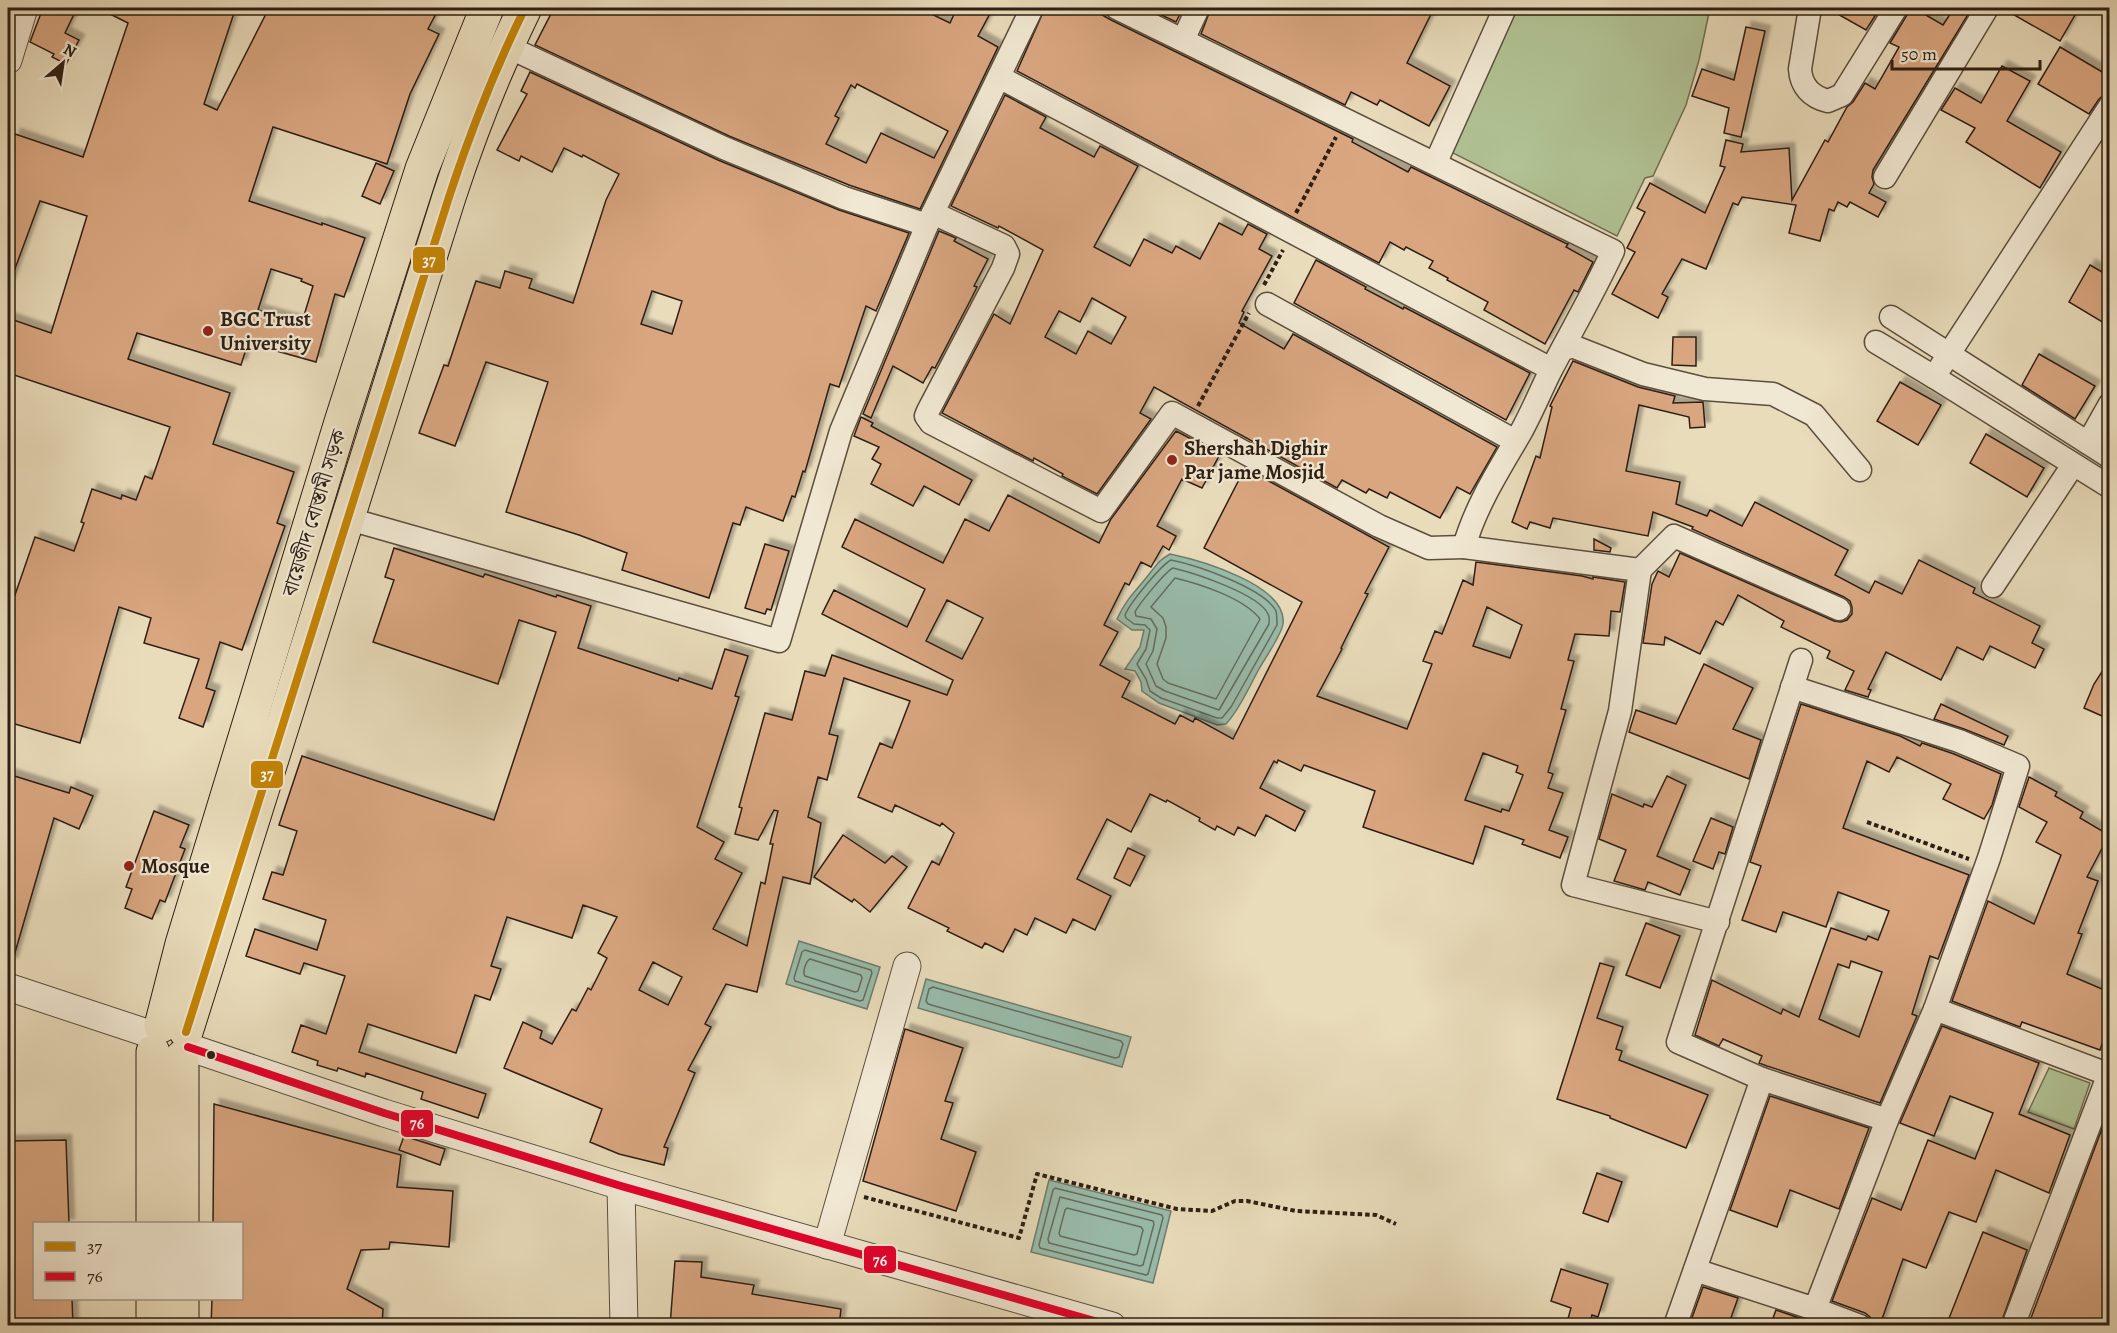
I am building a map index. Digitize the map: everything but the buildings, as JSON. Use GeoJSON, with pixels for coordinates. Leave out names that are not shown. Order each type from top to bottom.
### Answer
{"type":"FeatureCollection","features":[{"type":"Feature","properties":{"kind":"main road","name":"বায়েজীদ বোস্তামী সড়ক"},"geometry":{"type":"LineString","coordinates":[[153,1222],[170,1041],[182,944],[341,422],[418,180],[487,8]]}},
{"type":"Feature","properties":{"kind":"main road","name":"বায়েজীদ বোস্তামী সড়ক"},"geometry":{"type":"LineString","coordinates":[[182,1222],[170,1041],[349,519],[448,197],[473,125],[506,46],[525,8]]}},
{"type":"Feature","properties":{"kind":"main road"},"geometry":{"type":"LineString","coordinates":[[153,1300],[153,1326]]}},
{"type":"Feature","properties":{"kind":"main road"},"geometry":{"type":"LineString","coordinates":[[182,1300],[182,1326]]}},
{"type":"Feature","properties":{"kind":"street"},"geometry":{"type":"LineString","coordinates":[[8,60],[24,8]]}},
{"type":"Feature","properties":{"kind":"street"},"geometry":{"type":"LineString","coordinates":[[349,519],[780,641],[841,431],[930,219],[1032,8]]}},
{"type":"Feature","properties":{"kind":"street"},"geometry":{"type":"LineString","coordinates":[[1117,8],[1436,162],[1613,251],[1593,294],[1488,488],[1471,523],[1464,548]]}},
{"type":"Feature","properties":{"kind":"street"},"geometry":{"type":"LineString","coordinates":[[1183,39],[1198,8]]}},
{"type":"Feature","properties":{"kind":"street"},"geometry":{"type":"LineString","coordinates":[[1436,162],[1505,8]]}},
{"type":"Feature","properties":{"kind":"street"},"geometry":{"type":"LineString","coordinates":[[1810,8],[1800,69],[1801,78],[1812,95],[1828,101],[1835,100],[1842,95],[1896,8]]}},
{"type":"Feature","properties":{"kind":"street"},"geometry":{"type":"LineString","coordinates":[[1885,177],[1987,8]]}},
{"type":"Feature","properties":{"kind":"street"},"geometry":{"type":"LineString","coordinates":[[506,46],[724,148],[844,198],[930,219],[1004,246],[1008,254],[1003,267],[926,416],[931,423],[1101,512],[1172,413],[1379,526],[1429,548],[1464,548],[1640,570]]}},
{"type":"Feature","properties":{"kind":"street"},"geometry":{"type":"LineString","coordinates":[[999,77],[1290,231],[1557,360]]}},
{"type":"Feature","properties":{"kind":"street"},"geometry":{"type":"LineString","coordinates":[[1934,377],[2109,106]]}},
{"type":"Feature","properties":{"kind":"street"},"geometry":{"type":"LineString","coordinates":[[1261,300],[1515,441]]}},
{"type":"Feature","properties":{"kind":"street"},"geometry":{"type":"LineString","coordinates":[[1891,317],[2109,457]]}},
{"type":"Feature","properties":{"kind":"street"},"geometry":{"type":"LineString","coordinates":[[1876,342],[2109,487]]}},
{"type":"Feature","properties":{"kind":"street"},"geometry":{"type":"LineString","coordinates":[[1557,360],[1572,346],[1643,374],[1705,389],[1773,394],[1814,415],[1860,470]]}},
{"type":"Feature","properties":{"kind":"street"},"geometry":{"type":"LineString","coordinates":[[2088,443],[2109,404]]}},
{"type":"Feature","properties":{"kind":"street"},"geometry":{"type":"LineString","coordinates":[[1993,586],[2073,465]]}},
{"type":"Feature","properties":{"kind":"street"},"geometry":{"type":"LineString","coordinates":[[1718,922],[1573,885],[1620,711],[1640,570],[1674,536],[1839,609]]}},
{"type":"Feature","properties":{"kind":"street"},"geometry":{"type":"LineString","coordinates":[[1801,660],[1678,1042],[1762,1079],[1887,1120]]}},
{"type":"Feature","properties":{"kind":"street"},"geometry":{"type":"LineString","coordinates":[[1792,687],[1959,741],[2018,766],[1987,865],[1935,1010],[1887,1120],[1815,1309]]}},
{"type":"Feature","properties":{"kind":"street"},"geometry":{"type":"LineString","coordinates":[[827,1245],[906,966]]}},
{"type":"Feature","properties":{"kind":"street"},"geometry":{"type":"LineString","coordinates":[[8,987],[384,1113],[621,1186],[827,1245],[1055,1318],[1112,1326]]}},
{"type":"Feature","properties":{"kind":"street"},"geometry":{"type":"LineString","coordinates":[[1935,1010],[2109,1073],[2013,1326]]}},
{"type":"Feature","properties":{"kind":"street"},"geometry":{"type":"LineString","coordinates":[[1675,1326],[1762,1079]]}},
{"type":"Feature","properties":{"kind":"street"},"geometry":{"type":"LineString","coordinates":[[621,1186],[624,1326]]}},
{"type":"Feature","properties":{"kind":"street"},"geometry":{"type":"LineString","coordinates":[[1695,1270],[1860,1326]]}},
{"type":"Feature","properties":{"kind":"path"},"geometry":{"type":"LineString","coordinates":[[1189,423],[1261,300],[1290,231],[1346,119]]}},
{"type":"Feature","properties":{"kind":"path"},"geometry":{"type":"LineString","coordinates":[[1867,822],[1987,865]]}},
{"type":"Feature","properties":{"kind":"path"},"geometry":{"type":"LineString","coordinates":[[843,1192],[1019,1238],[1037,1174],[1177,1209],[1212,1211],[1235,1201],[1247,1201],[1296,1211],[1376,1215],[1396,1224]]}},
{"type":"Feature","properties":{"kind":"shaded area"},"geometry":{"type":"Polygon","coordinates":[[[1516,8],[1710,8],[1699,60],[1686,105],[1653,176],[1645,178],[1617,236],[1451,152],[1516,8]]]}},
{"type":"Feature","properties":{"kind":"shaded area"},"geometry":{"type":"Polygon","coordinates":[[[2049,1068],[2090,1083],[2074,1129],[2028,1112],[2049,1068]]]}},
{"type":"Feature","properties":{"kind":"water"},"geometry":{"type":"Polygon","coordinates":[[[1170,554],[1201,562],[1257,586],[1272,597],[1281,610],[1283,624],[1279,635],[1240,705],[1226,724],[1217,725],[1159,703],[1142,691],[1141,682],[1135,671],[1125,669],[1140,647],[1144,630],[1132,630],[1117,619],[1128,600],[1157,564],[1170,554]]]}},
{"type":"Feature","properties":{"kind":"water"},"geometry":{"type":"Polygon","coordinates":[[[799,941],[880,967],[867,1009],[786,984],[799,941]]]}},
{"type":"Feature","properties":{"kind":"water"},"geometry":{"type":"Polygon","coordinates":[[[926,979],[1131,1037],[1122,1067],[918,1008],[926,979]]]}},
{"type":"Feature","properties":{"kind":"water"},"geometry":{"type":"Polygon","coordinates":[[[1049,1180],[1171,1211],[1153,1283],[1031,1252],[1049,1180]]]}},
{"type":"Feature","properties":{"kind":"transit line","name":"37"},"geometry":{"type":"LineString","coordinates":[[186,1032],[449,197],[484,101],[525,8]]}},
{"type":"Feature","properties":{"kind":"transit line","name":"76"},"geometry":{"type":"LineString","coordinates":[[188,1047],[384,1113],[621,1186],[1112,1326]]}},
{"type":"Feature","properties":{"kind":"place","name":"BGC Trust University"},"geometry":{"type":"Point","coordinates":[208,331]}},
{"type":"Feature","properties":{"kind":"place","name":"Shershah Dighir Par jame Mosjid"},"geometry":{"type":"Point","coordinates":[1172,460]}},
{"type":"Feature","properties":{"kind":"place","name":"Mosque"},"geometry":{"type":"Point","coordinates":[129,866]}}]}
